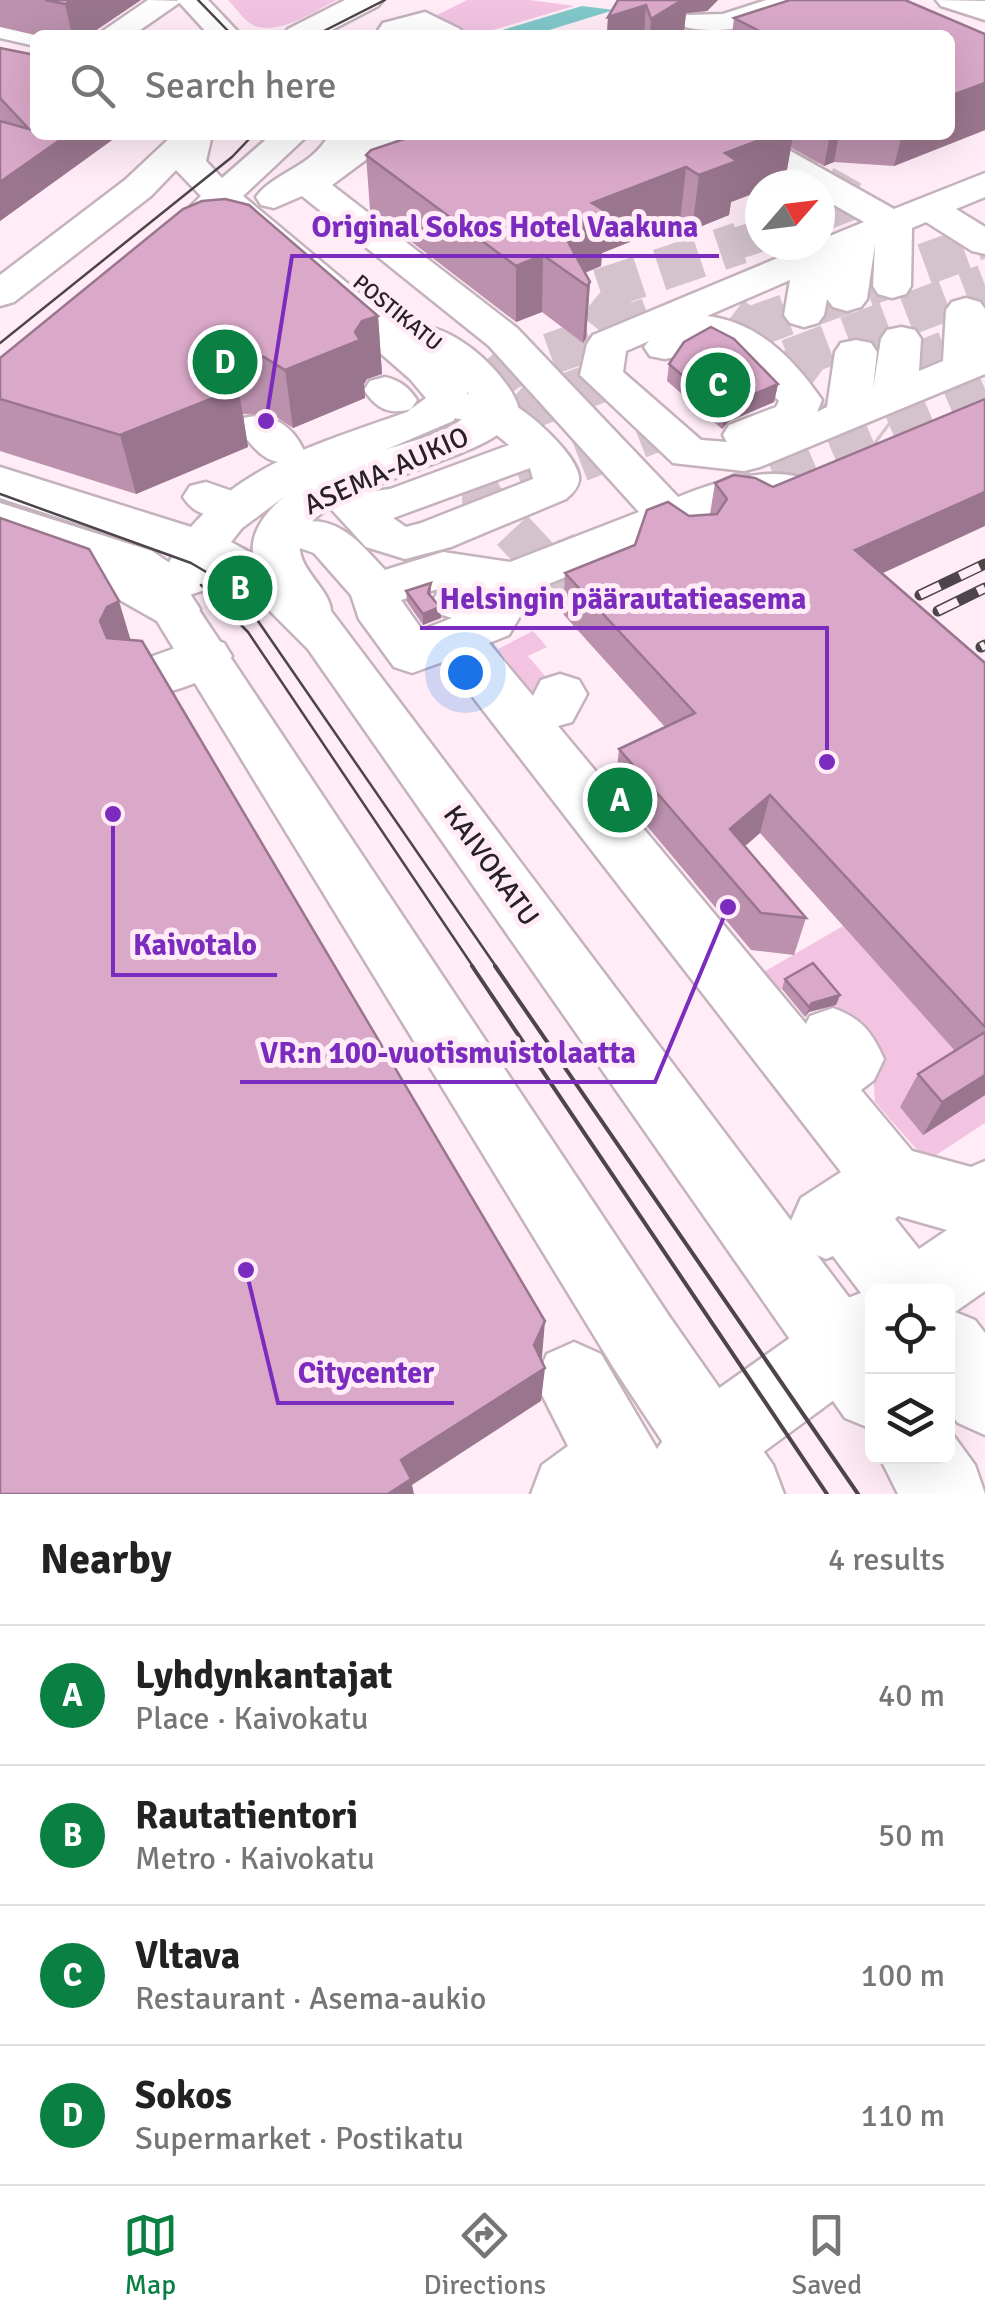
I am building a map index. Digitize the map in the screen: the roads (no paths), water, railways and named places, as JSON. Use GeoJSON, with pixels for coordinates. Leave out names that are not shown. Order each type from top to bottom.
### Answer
{"type":"FeatureCollection","features":[{"type":"Feature","properties":{"kind":"main road"},"geometry":{"type":"LineString","coordinates":[[192,0],[221,30]]}},
{"type":"Feature","properties":{"kind":"main road"},"geometry":{"type":"LineString","coordinates":[[309,30],[368,0]]}},
{"type":"Feature","properties":{"kind":"main road"},"geometry":{"type":"LineString","coordinates":[[368,30],[414,0]]}},
{"type":"Feature","properties":{"kind":"main road"},"geometry":{"type":"LineString","coordinates":[[696,20],[725,23],[785,0]]}},
{"type":"Feature","properties":{"kind":"main road"},"geometry":{"type":"LineString","coordinates":[[951,0],[985,11]]}},
{"type":"Feature","properties":{"kind":"main road"},"geometry":{"type":"LineString","coordinates":[[120,30],[167,1]]}},
{"type":"Feature","properties":{"kind":"main road"},"geometry":{"type":"LineString","coordinates":[[775,30],[808,20]]}},
{"type":"Feature","properties":{"kind":"main road"},"geometry":{"type":"LineString","coordinates":[[394,30],[425,21],[440,30]]}},
{"type":"Feature","properties":{"kind":"main road"},"geometry":{"type":"LineString","coordinates":[[0,29],[30,35]]}},
{"type":"Feature","properties":{"kind":"main road"},"geometry":{"type":"LineString","coordinates":[[0,52],[30,61]]}},
{"type":"Feature","properties":{"kind":"main road"},"geometry":{"type":"LineString","coordinates":[[0,294],[138,188],[189,140]]}},
{"type":"Feature","properties":{"kind":"main road","name":"POSTIKATU"},"geometry":{"type":"LineString","coordinates":[[193,140],[190,168],[296,197],[494,396],[506,439]]}},
{"type":"Feature","properties":{"kind":"main road"},"geometry":{"type":"LineString","coordinates":[[291,140],[296,197],[484,346],[684,532]]}},
{"type":"Feature","properties":{"kind":"main road"},"geometry":{"type":"LineString","coordinates":[[296,197],[344,140]]}},
{"type":"Feature","properties":{"kind":"main road"},"geometry":{"type":"LineString","coordinates":[[733,144],[758,170]]}},
{"type":"Feature","properties":{"kind":"main road"},"geometry":{"type":"LineString","coordinates":[[166,245],[424,153]]}},
{"type":"Feature","properties":{"kind":"main road"},"geometry":{"type":"LineString","coordinates":[[835,249],[934,222],[985,184]]}},
{"type":"Feature","properties":{"kind":"main road","name":"POSTIKATU"},"geometry":{"type":"LineString","coordinates":[[296,197],[425,370],[446,391],[446,405]]}},
{"type":"Feature","properties":{"kind":"main road"},"geometry":{"type":"LineString","coordinates":[[985,207],[973,216],[985,224]]}},
{"type":"Feature","properties":{"kind":"main road"},"geometry":{"type":"LineString","coordinates":[[934,222],[985,243]]}},
{"type":"Feature","properties":{"kind":"main road"},"geometry":{"type":"LineString","coordinates":[[934,222],[985,266]]}},
{"type":"Feature","properties":{"kind":"main road"},"geometry":{"type":"LineString","coordinates":[[809,260],[608,344],[602,375],[688,452],[744,457],[921,395]]}},
{"type":"Feature","properties":{"kind":"main road"},"geometry":{"type":"LineString","coordinates":[[825,308],[832,260]]}},
{"type":"Feature","properties":{"kind":"main road"},"geometry":{"type":"LineString","coordinates":[[825,308],[832,260]]}},
{"type":"Feature","properties":{"kind":"main road"},"geometry":{"type":"LineString","coordinates":[[825,308],[832,260]]}},
{"type":"Feature","properties":{"kind":"main road"},"geometry":{"type":"LineString","coordinates":[[705,327],[730,332],[767,362],[801,400],[793,416],[762,425],[722,444],[658,377],[654,352],[705,327]]}},
{"type":"Feature","properties":{"kind":"main road"},"geometry":{"type":"LineString","coordinates":[[900,337],[921,395]]}},
{"type":"Feature","properties":{"kind":"main road"},"geometry":{"type":"LineString","coordinates":[[900,337],[921,395]]}},
{"type":"Feature","properties":{"kind":"main road"},"geometry":{"type":"LineString","coordinates":[[900,337],[921,395]]}},
{"type":"Feature","properties":{"kind":"main road"},"geometry":{"type":"LineString","coordinates":[[484,346],[584,356]]}},
{"type":"Feature","properties":{"kind":"main road"},"geometry":{"type":"LineString","coordinates":[[323,473],[399,502],[506,439],[446,405]]}},
{"type":"Feature","properties":{"kind":"main road","name":"ASEMA-AUKIO"},"geometry":{"type":"LineString","coordinates":[[207,515],[212,530],[253,492],[323,473],[446,405]]}},
{"type":"Feature","properties":{"kind":"main road","name":"ASEMA-AUKIO"},"geometry":{"type":"LineString","coordinates":[[323,473],[291,514],[276,542],[280,561],[326,636]]}},
{"type":"Feature","properties":{"kind":"main road","name":"KAIVOKATU"},"geometry":{"type":"LineString","coordinates":[[0,482],[207,515],[326,636],[865,1307]]}},
{"type":"Feature","properties":{"kind":"main road"},"geometry":{"type":"LineString","coordinates":[[375,591],[442,569],[517,580],[684,532],[715,486],[803,490]]}},
{"type":"Feature","properties":{"kind":"main road","name":"ASEMA-AUKIO"},"geometry":{"type":"LineString","coordinates":[[195,639],[183,586],[207,515]]}},
{"type":"Feature","properties":{"kind":"main road"},"geometry":{"type":"LineString","coordinates":[[0,518],[135,563],[154,576],[195,639],[658,1478]]}},
{"type":"Feature","properties":{"kind":"main road"},"geometry":{"type":"LineString","coordinates":[[311,535],[331,542],[375,591],[378,608],[550,711],[823,1060],[871,1284]]}},
{"type":"Feature","properties":{"kind":"main road"},"geometry":{"type":"LineString","coordinates":[[0,538],[121,579],[195,639]]}},
{"type":"Feature","properties":{"kind":"main road"},"geometry":{"type":"LineString","coordinates":[[432,637],[491,622],[517,580]]}},
{"type":"Feature","properties":{"kind":"main road"},"geometry":{"type":"LineString","coordinates":[[151,685],[195,639]]}},
{"type":"Feature","properties":{"kind":"main road"},"geometry":{"type":"LineString","coordinates":[[854,1205],[981,1215]]}},
{"type":"Feature","properties":{"kind":"main road"},"geometry":{"type":"LineString","coordinates":[[918,1284],[981,1215]]}},
{"type":"Feature","properties":{"kind":"main road"},"geometry":{"type":"LineString","coordinates":[[658,1478],[865,1336]]}},
{"type":"Feature","properties":{"kind":"main road"},"geometry":{"type":"LineString","coordinates":[[574,1380],[658,1478]]}},
{"type":"Feature","properties":{"kind":"main road"},"geometry":{"type":"LineString","coordinates":[[946,1494],[962,1403]]}},
{"type":"Feature","properties":{"kind":"water"},"geometry":{"type":"Polygon","coordinates":[[[582,6],[614,10],[549,30],[503,30],[582,6]]]}},
{"type":"Feature","properties":{"kind":"tunnel"},"geometry":{"type":"LineString","coordinates":[[751,140],[805,170]]}},
{"type":"Feature","properties":{"kind":"tunnel"},"geometry":{"type":"LineString","coordinates":[[835,187],[860,201],[835,210]]}},
{"type":"Feature","properties":{"kind":"tunnel"},"geometry":{"type":"LineString","coordinates":[[732,245],[745,241]]}},
{"type":"Feature","properties":{"kind":"tunnel"},"geometry":{"type":"LineString","coordinates":[[976,245],[985,242]]}},
{"type":"Feature","properties":{"kind":"tunnel"},"geometry":{"type":"LineString","coordinates":[[627,326],[588,294],[740,243]]}},
{"type":"Feature","properties":{"kind":"tunnel"},"geometry":{"type":"LineString","coordinates":[[747,329],[983,243]]}},
{"type":"Feature","properties":{"kind":"tunnel"},"geometry":{"type":"LineString","coordinates":[[789,360],[985,285]]}},
{"type":"Feature","properties":{"kind":"tunnel"},"geometry":{"type":"LineString","coordinates":[[610,378],[530,408],[497,378],[508,369],[659,315]]}},
{"type":"Feature","properties":{"kind":"tunnel"},"geometry":{"type":"LineString","coordinates":[[731,317],[747,329]]}},
{"type":"Feature","properties":{"kind":"tunnel"},"geometry":{"type":"LineString","coordinates":[[747,329],[885,432]]}},
{"type":"Feature","properties":{"kind":"tunnel"},"geometry":{"type":"LineString","coordinates":[[849,391],[985,336]]}},
{"type":"Feature","properties":{"kind":"tunnel"},"geometry":{"type":"LineString","coordinates":[[885,432],[985,389]]}},
{"type":"Feature","properties":{"kind":"tunnel"},"geometry":{"type":"LineString","coordinates":[[541,561],[483,499],[666,427]]}},
{"type":"Feature","properties":{"kind":"tunnel"},"geometry":{"type":"LineString","coordinates":[[717,503],[885,432]]}},
{"type":"Feature","properties":{"kind":"tunnel"},"geometry":{"type":"LineString","coordinates":[[581,561],[597,554]]}},
{"type":"Feature","properties":{"kind":"tunnel"},"geometry":{"type":"LineString","coordinates":[[539,558],[553,573],[587,558]]}},
{"type":"Feature","properties":{"kind":"tram line"},"geometry":{"type":"LineString","coordinates":[[198,0],[227,30]]}},
{"type":"Feature","properties":{"kind":"tram line"},"geometry":{"type":"LineString","coordinates":[[326,30],[385,0]]}},
{"type":"Feature","properties":{"kind":"tram line"},"geometry":{"type":"LineString","coordinates":[[0,343],[248,140]]}},
{"type":"Feature","properties":{"kind":"tram line"},"geometry":{"type":"LineString","coordinates":[[0,494],[191,563],[213,576],[249,608],[497,968]]}},
{"type":"Feature","properties":{"kind":"tram line"},"geometry":{"type":"LineString","coordinates":[[201,585],[248,632],[474,968]]}},
{"type":"Feature","properties":{"kind":"tram line"},"geometry":{"type":"LineString","coordinates":[[472,966],[827,1494]]}},
{"type":"Feature","properties":{"kind":"tram line"},"geometry":{"type":"LineString","coordinates":[[495,966],[858,1494]]}},
{"type":"Feature","properties":{"kind":"railway"},"geometry":{"type":"LineString","coordinates":[[920,595],[985,564]]}},
{"type":"Feature","properties":{"kind":"railway"},"geometry":{"type":"LineString","coordinates":[[938,611],[985,588]]}},
{"type":"Feature","properties":{"kind":"railway"},"geometry":{"type":"LineString","coordinates":[[981,647],[985,645]]}},
{"type":"Feature","properties":{"kind":"place","name":"Sokos"},"geometry":{"type":"Point","coordinates":[225,362]}},
{"type":"Feature","properties":{"kind":"place","name":"Vltava"},"geometry":{"type":"Point","coordinates":[718,385]}},
{"type":"Feature","properties":{"kind":"place","name":"Original Sokos Hotel Vaakuna"},"geometry":{"type":"Point","coordinates":[266,421]}},
{"type":"Feature","properties":{"kind":"place","name":"Rautatientori"},"geometry":{"type":"Point","coordinates":[240,588]}},
{"type":"Feature","properties":{"kind":"place","name":"Helsingin päärautatieasema"},"geometry":{"type":"Point","coordinates":[827,762]}},
{"type":"Feature","properties":{"kind":"place","name":"Lyhdynkantajat"},"geometry":{"type":"Point","coordinates":[620,800]}},
{"type":"Feature","properties":{"kind":"place","name":"Kaivotalo"},"geometry":{"type":"Point","coordinates":[113,814]}},
{"type":"Feature","properties":{"kind":"place","name":"VR:n 100-vuotismuistolaatta"},"geometry":{"type":"Point","coordinates":[728,907]}},
{"type":"Feature","properties":{"kind":"place","name":"Citycenter"},"geometry":{"type":"Point","coordinates":[246,1270]}}]}
